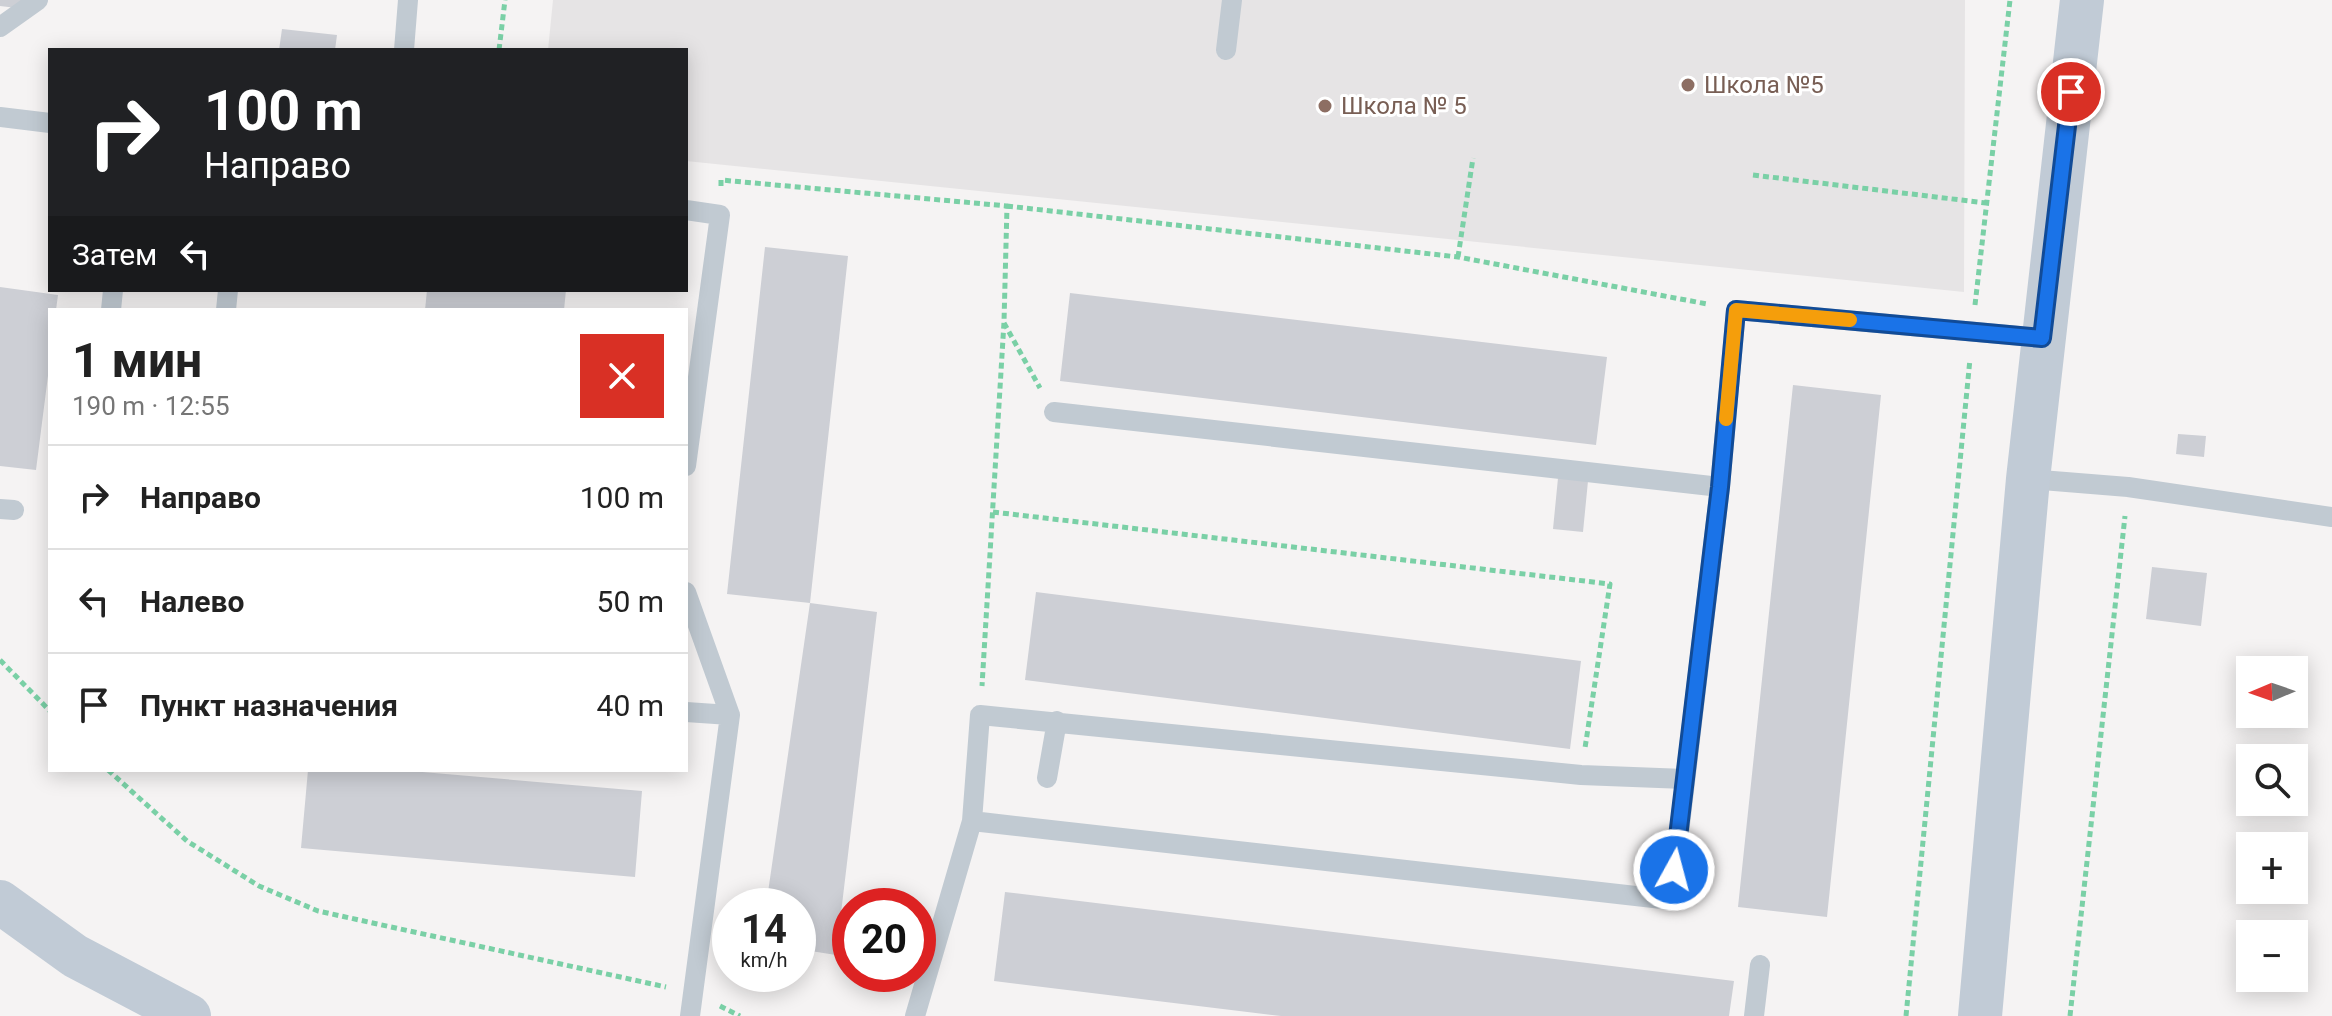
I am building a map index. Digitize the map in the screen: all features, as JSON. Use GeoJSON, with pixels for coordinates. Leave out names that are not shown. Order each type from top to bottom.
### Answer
{"type":"FeatureCollection","features":[{"type":"Feature","properties":{"kind":"street"},"geometry":{"type":"LineString","coordinates":[[1980,1016],[2042,338],[2082,0]]}},
{"type":"Feature","properties":{"kind":"street"},"geometry":{"type":"LineString","coordinates":[[0,902],[75,956],[189,1016]]}},
{"type":"Feature","properties":{"kind":"lane"},"geometry":{"type":"LineString","coordinates":[[0,27],[38,0]]}},
{"type":"Feature","properties":{"kind":"lane"},"geometry":{"type":"LineString","coordinates":[[404,48],[408,0]]}},
{"type":"Feature","properties":{"kind":"lane"},"geometry":{"type":"LineString","coordinates":[[1226,50],[1232,0]]}},
{"type":"Feature","properties":{"kind":"lane"},"geometry":{"type":"LineString","coordinates":[[0,117],[48,123]]}},
{"type":"Feature","properties":{"kind":"lane"},"geometry":{"type":"LineString","coordinates":[[688,210],[720,215],[688,451]]}},
{"type":"Feature","properties":{"kind":"lane"},"geometry":{"type":"LineString","coordinates":[[972,821],[1671,900],[1720,487],[1736,310],[2042,338]]}},
{"type":"Feature","properties":{"kind":"lane"},"geometry":{"type":"LineString","coordinates":[[1054,412],[1720,487]]}},
{"type":"Feature","properties":{"kind":"lane"},"geometry":{"type":"LineString","coordinates":[[2028,479],[2128,487],[2332,517]]}},
{"type":"Feature","properties":{"kind":"lane"},"geometry":{"type":"LineString","coordinates":[[688,598],[730,715],[690,1016]]}},
{"type":"Feature","properties":{"kind":"lane"},"geometry":{"type":"LineString","coordinates":[[688,712],[730,715]]}},
{"type":"Feature","properties":{"kind":"lane"},"geometry":{"type":"LineString","coordinates":[[915,1016],[972,821],[980,715],[1581,775],[1685,779]]}},
{"type":"Feature","properties":{"kind":"lane"},"geometry":{"type":"LineString","coordinates":[[1047,778],[1057,721]]}},
{"type":"Feature","properties":{"kind":"lane"},"geometry":{"type":"LineString","coordinates":[[1754,1016],[1760,965]]}},
{"type":"Feature","properties":{"kind":"path"},"geometry":{"type":"LineString","coordinates":[[499,48],[505,0]]}},
{"type":"Feature","properties":{"kind":"path"},"geometry":{"type":"LineString","coordinates":[[1906,1016],[1986,203],[2010,0]]}},
{"type":"Feature","properties":{"kind":"path"},"geometry":{"type":"LineString","coordinates":[[1458,257],[1473,158]]}},
{"type":"Feature","properties":{"kind":"path"},"geometry":{"type":"LineString","coordinates":[[1753,175],[1986,203]]}},
{"type":"Feature","properties":{"kind":"path"},"geometry":{"type":"LineString","coordinates":[[720,215],[721,180],[1007,206],[1458,257],[1736,310]]}},
{"type":"Feature","properties":{"kind":"path"},"geometry":{"type":"LineString","coordinates":[[980,715],[1004,322],[1007,206]]}},
{"type":"Feature","properties":{"kind":"path"},"geometry":{"type":"LineString","coordinates":[[1004,322],[1054,412]]}},
{"type":"Feature","properties":{"kind":"path"},"geometry":{"type":"LineString","coordinates":[[2070,1016],[2128,487]]}},
{"type":"Feature","properties":{"kind":"path"},"geometry":{"type":"LineString","coordinates":[[993,512],[1610,584],[1581,775]]}},
{"type":"Feature","properties":{"kind":"path"},"geometry":{"type":"LineString","coordinates":[[0,660],[48,709]]}},
{"type":"Feature","properties":{"kind":"path"},"geometry":{"type":"LineString","coordinates":[[110,772],[187,841],[259,886],[318,911],[693,993],[740,1016]]}},
{"type":"Feature","properties":{"kind":"shaded area","name":"Школа № 5"},"geometry":{"type":"Polygon","coordinates":[[[553,0],[1965,0],[1964,292],[688,161],[688,48],[548,48],[553,0]]]}},
{"type":"Feature","properties":{"kind":"building"},"geometry":{"type":"Polygon","coordinates":[[[0,0],[35,0],[34,10],[0,6],[0,0]]]}},
{"type":"Feature","properties":{"kind":"building"},"geometry":{"type":"Polygon","coordinates":[[[282,29],[337,35],[335,48],[279,48],[282,29]]]}},
{"type":"Feature","properties":{"kind":"building"},"geometry":{"type":"Polygon","coordinates":[[[765,247],[848,256],[810,603],[727,594],[765,247]]]}},
{"type":"Feature","properties":{"kind":"building"},"geometry":{"type":"Polygon","coordinates":[[[0,287],[58,295],[56,308],[48,308],[48,376],[36,470],[0,466],[0,287]]]}},
{"type":"Feature","properties":{"kind":"building"},"geometry":{"type":"Polygon","coordinates":[[[427,292],[566,292],[564,308],[425,308],[427,292]]]}},
{"type":"Feature","properties":{"kind":"building"},"geometry":{"type":"Polygon","coordinates":[[[1070,293],[1607,357],[1596,445],[1060,381],[1070,293]]]}},
{"type":"Feature","properties":{"kind":"building"},"geometry":{"type":"Polygon","coordinates":[[[1793,385],[1881,395],[1827,917],[1738,907],[1793,385]]]}},
{"type":"Feature","properties":{"kind":"building"},"geometry":{"type":"Polygon","coordinates":[[[2178,434],[2206,436],[2204,457],[2176,454],[2178,434]]]}},
{"type":"Feature","properties":{"kind":"building"},"geometry":{"type":"Polygon","coordinates":[[[1558,478],[1588,481],[1583,532],[1553,529],[1558,478]]]}},
{"type":"Feature","properties":{"kind":"building"},"geometry":{"type":"Polygon","coordinates":[[[2152,567],[2207,573],[2201,626],[2146,619],[2152,567]]]}},
{"type":"Feature","properties":{"kind":"building"},"geometry":{"type":"Polygon","coordinates":[[[1036,592],[1581,661],[1570,749],[1025,680],[1036,592]]]}},
{"type":"Feature","properties":{"kind":"building"},"geometry":{"type":"Polygon","coordinates":[[[810,603],[877,612],[844,888],[832,888],[832,954],[816,952],[816,888],[769,888],[810,603]]]}},
{"type":"Feature","properties":{"kind":"building"},"geometry":{"type":"Polygon","coordinates":[[[308,772],[422,772],[642,791],[635,877],[301,848],[308,772]]]}},
{"type":"Feature","properties":{"kind":"building"},"geometry":{"type":"Polygon","coordinates":[[[1005,892],[1734,981],[1729,1016],[1281,1016],[994,981],[1005,892]]]}},
{"type":"Feature","properties":{"kind":"slow traffic"},"geometry":{"type":"LineString","coordinates":[[1726,419],[1736,310],[1850,320]]}},
{"type":"Feature","properties":{"kind":"place","name":"Школа №5"},"geometry":{"type":"Point","coordinates":[1688,85]}},
{"type":"Feature","properties":{"kind":"place","name":"Школа № 5"},"geometry":{"type":"Point","coordinates":[1325,106]}},
{"type":"Feature","properties":{"kind":"route"},"geometry":{"type":"LineString","coordinates":[[1674,870],[1720,487],[1736,310],[2042,338],[2071,92]]}}]}
